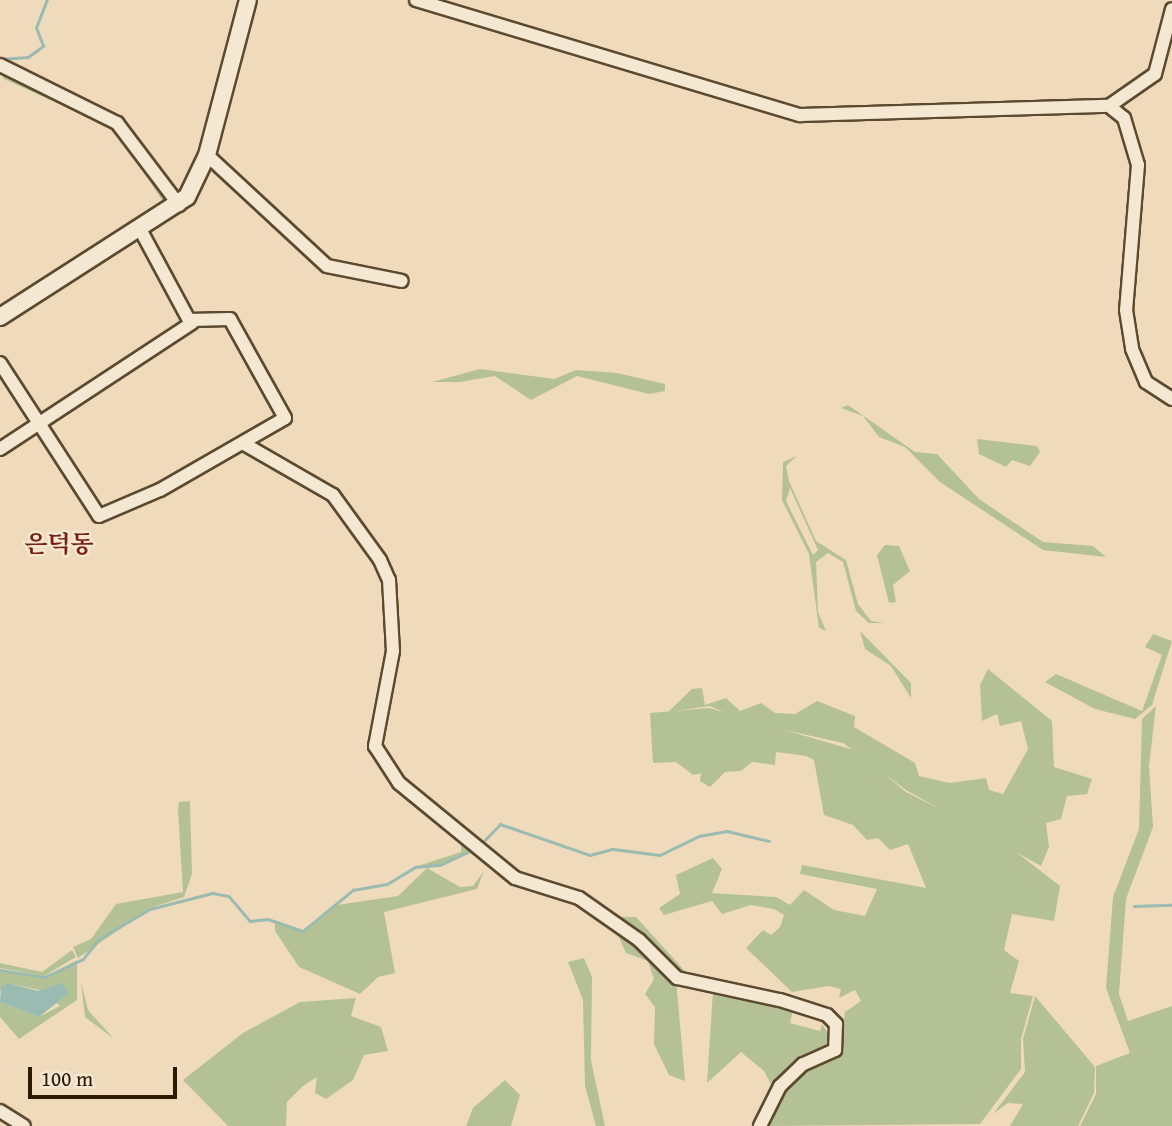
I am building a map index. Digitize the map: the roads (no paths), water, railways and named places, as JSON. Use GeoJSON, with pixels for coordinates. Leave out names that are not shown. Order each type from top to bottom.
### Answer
{"type":"FeatureCollection","features":[{"type":"Feature","properties":{"kind":"main road"},"geometry":{"type":"LineString","coordinates":[[0,317],[179,205],[207,155],[248,0]]}},
{"type":"Feature","properties":{"kind":"street"},"geometry":{"type":"LineString","coordinates":[[416,0],[800,115],[1110,106],[1155,74],[1172,9]]}},
{"type":"Feature","properties":{"kind":"street"},"geometry":{"type":"LineString","coordinates":[[0,65],[117,123],[179,205]]}},
{"type":"Feature","properties":{"kind":"street"},"geometry":{"type":"LineString","coordinates":[[1110,106],[1124,118],[1138,165],[1126,310],[1132,349],[1146,383],[1172,399]]}},
{"type":"Feature","properties":{"kind":"street"},"geometry":{"type":"LineString","coordinates":[[207,155],[327,267],[402,281]]}},
{"type":"Feature","properties":{"kind":"street"},"geometry":{"type":"LineString","coordinates":[[141,231],[192,323]]}},
{"type":"Feature","properties":{"kind":"street"},"geometry":{"type":"LineString","coordinates":[[0,363],[40,423],[99,516],[246,445],[286,415],[227,316],[192,323],[40,423],[0,449]]}},
{"type":"Feature","properties":{"kind":"street"},"geometry":{"type":"LineString","coordinates":[[246,445],[333,495],[380,561],[389,580],[393,650],[375,746],[398,783],[515,878],[569,893],[616,922],[677,978],[780,1000],[827,1015],[835,1024],[835,1050],[803,1064],[780,1086],[760,1126]]}},
{"type":"Feature","properties":{"kind":"street"},"geometry":{"type":"LineString","coordinates":[[0,1111],[24,1126]]}},
{"type":"Feature","properties":{"kind":"water"},"geometry":{"type":"Polygon","coordinates":[[[9,983],[38,991],[62,983],[69,993],[39,1017],[0,1002],[1,987],[9,983]]]}},
{"type":"Feature","properties":{"kind":"waterway"},"geometry":{"type":"LineString","coordinates":[[0,59],[28,57],[43,46],[36,28],[47,0]]}},
{"type":"Feature","properties":{"kind":"waterway"},"geometry":{"type":"LineString","coordinates":[[480,845],[500,824],[590,855],[613,849],[660,855],[699,836],[727,831],[769,841]]}},
{"type":"Feature","properties":{"kind":"waterway"},"geometry":{"type":"LineString","coordinates":[[0,970],[45,977],[83,959],[99,939],[150,909],[213,893],[229,896],[250,921],[268,919],[303,931],[353,890],[387,884],[415,867],[440,865],[474,849]]}},
{"type":"Feature","properties":{"kind":"waterway"},"geometry":{"type":"LineString","coordinates":[[1134,906],[1172,905]]}},
{"type":"Feature","properties":{"kind":"district","name":"은덕동"},"geometry":{"type":"Point","coordinates":[59,544]}}]}
